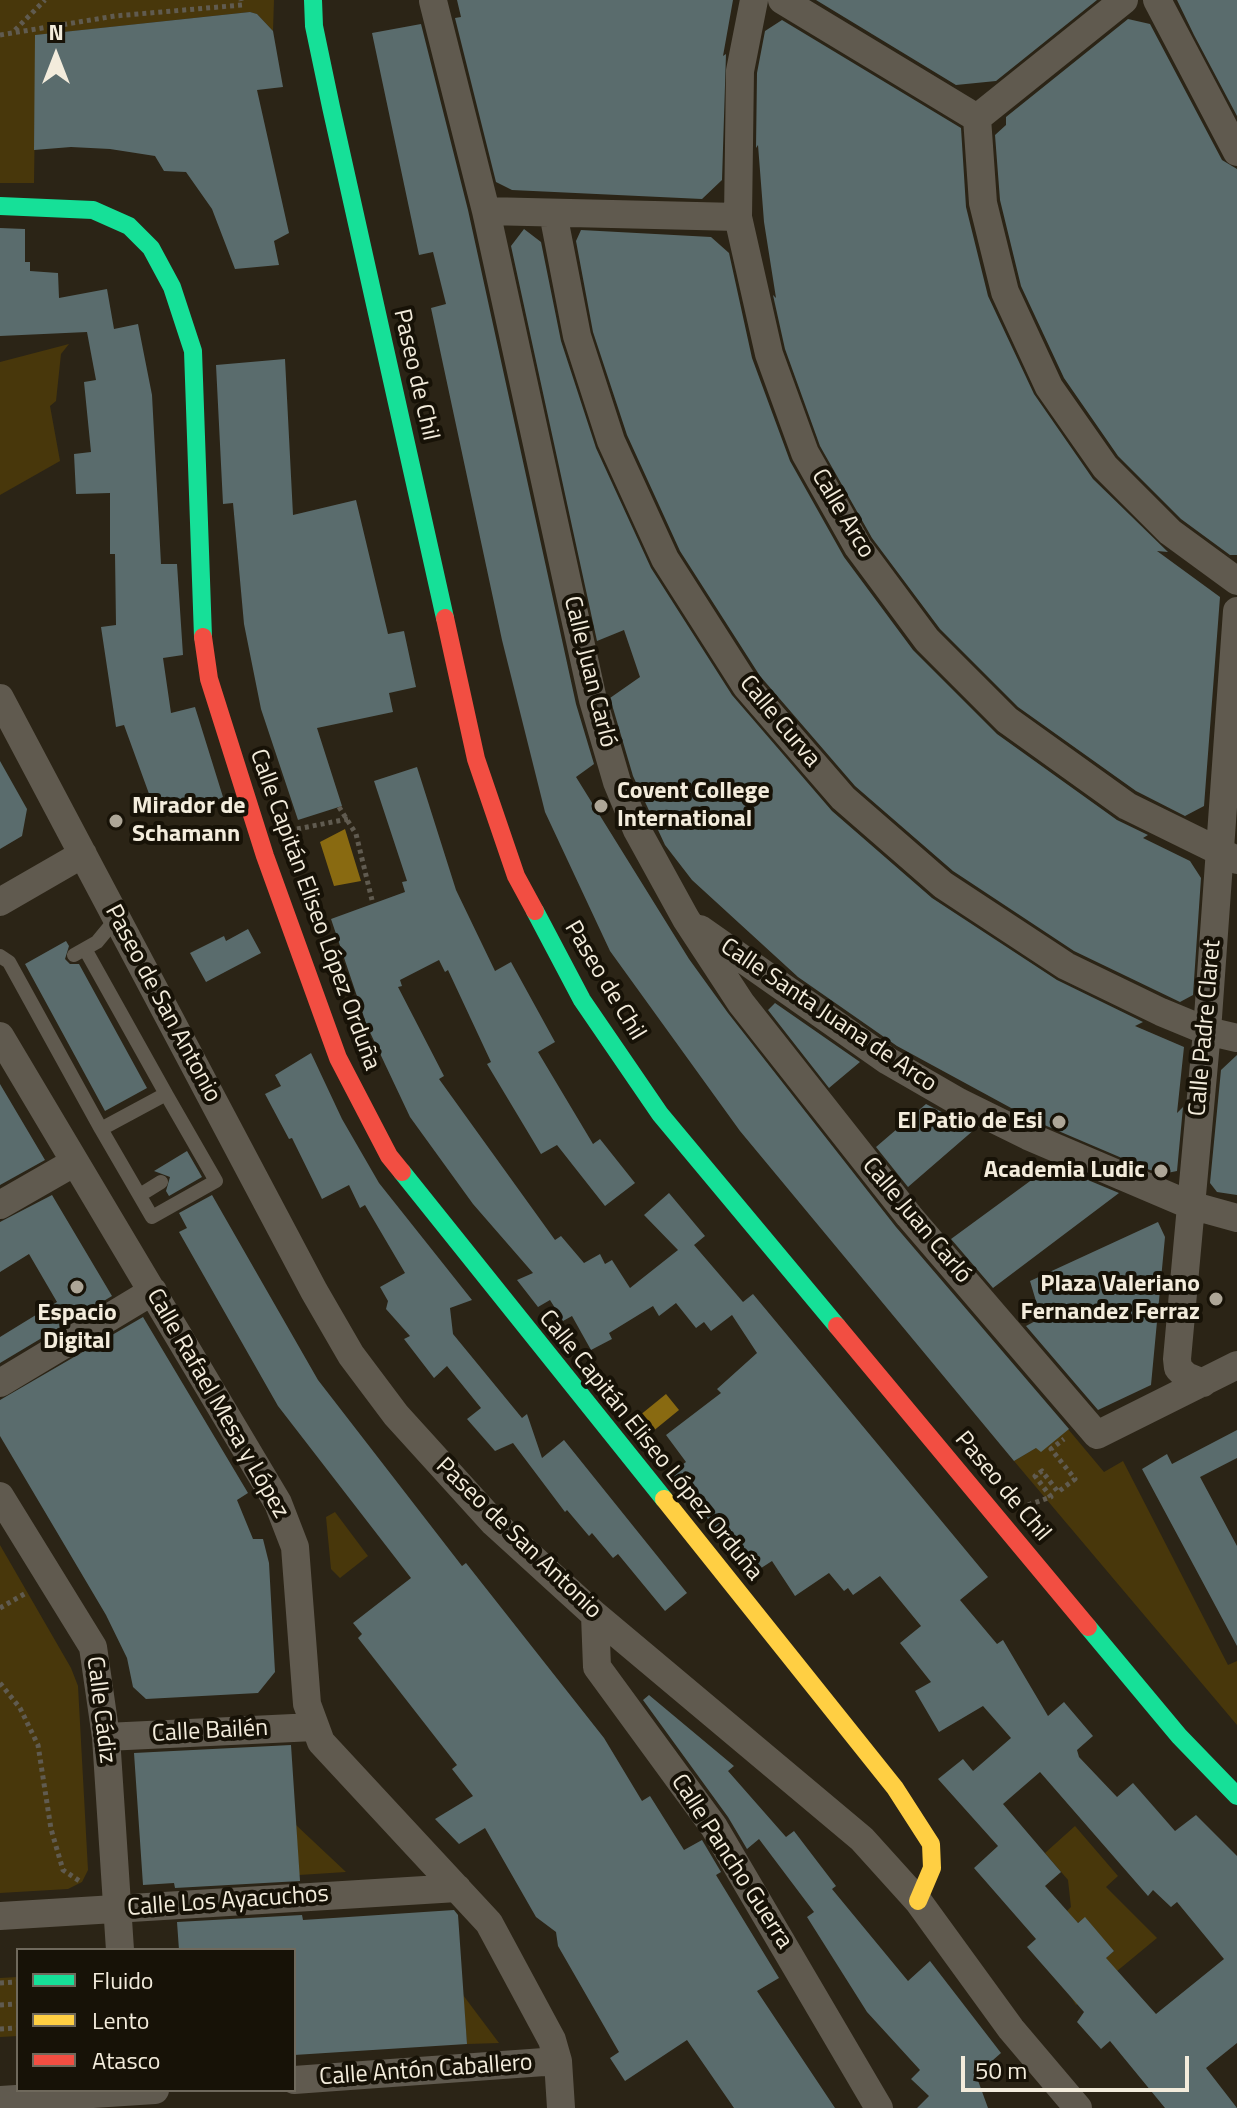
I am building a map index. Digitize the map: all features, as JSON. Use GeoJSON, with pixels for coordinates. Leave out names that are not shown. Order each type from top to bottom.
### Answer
{"type":"FeatureCollection","features":[{"type":"Feature","properties":{"kind":"street","name":"Paseo de Chil"},"geometry":{"type":"LineString","coordinates":[[313,0],[314,26],[331,107],[476,759],[516,876],[582,1000],[660,1114],[1159,1712],[1237,1796]]}},
{"type":"Feature","properties":{"kind":"street","name":"Calle Arco"},"geometry":{"type":"LineString","coordinates":[[754,0],[740,71],[738,217],[769,354],[805,453],[858,547],[927,640],[1007,720],[1127,806],[1229,857]]}},
{"type":"Feature","properties":{"kind":"street"},"geometry":{"type":"LineString","coordinates":[[782,0],[977,118]]}},
{"type":"Feature","properties":{"kind":"street"},"geometry":{"type":"LineString","coordinates":[[977,118],[1124,0]]}},
{"type":"Feature","properties":{"kind":"street"},"geometry":{"type":"LineString","coordinates":[[1157,0],[1237,152]]}},
{"type":"Feature","properties":{"kind":"street","name":"Calle Juan Carló"},"geometry":{"type":"LineString","coordinates":[[433,1],[486,211],[593,700],[617,782],[637,830],[686,919],[741,1003],[1086,1441]]}},
{"type":"Feature","properties":{"kind":"street"},"geometry":{"type":"LineString","coordinates":[[977,118],[983,203],[1005,292],[1049,387],[1105,467],[1170,532],[1237,581]]}},
{"type":"Feature","properties":{"kind":"street","name":"Calle Capitán Eliseo López Orduña"},"geometry":{"type":"LineString","coordinates":[[0,206],[93,210],[129,226],[151,248],[172,287],[193,351],[201,624],[209,679],[265,856],[338,1058],[389,1156],[895,1788],[931,1844],[932,1868],[918,1901]]}},
{"type":"Feature","properties":{"kind":"street"},"geometry":{"type":"LineString","coordinates":[[486,211],[738,217]]}},
{"type":"Feature","properties":{"kind":"street","name":"Calle Curva"},"geometry":{"type":"LineString","coordinates":[[553,213],[577,336],[611,441],[665,559],[746,686],[843,798],[943,885],[1066,966],[1207,1031],[1237,1038]]}},
{"type":"Feature","properties":{"kind":"street","name":"Calle Padre Claret"},"geometry":{"type":"LineString","coordinates":[[1203,1383],[1186,1376],[1178,1368],[1177,1359],[1207,1031],[1229,857],[1237,611]]}},
{"type":"Feature","properties":{"kind":"street","name":"Paseo de San Antonio"},"geometry":{"type":"LineString","coordinates":[[0,698],[351,1355],[396,1415],[484,1513],[595,1615],[862,1839],[918,1901],[1011,2029],[1078,2108]]}},
{"type":"Feature","properties":{"kind":"street"},"geometry":{"type":"LineString","coordinates":[[0,902],[83,854]]}},
{"type":"Feature","properties":{"kind":"street","name":"Calle Santa Juana de Arco"},"geometry":{"type":"LineString","coordinates":[[686,919],[888,1061],[947,1095],[1028,1136],[1190,1205],[1237,1218]]}},
{"type":"Feature","properties":{"kind":"street","name":"Calle Rafael Mesa y López"},"geometry":{"type":"LineString","coordinates":[[0,1036],[278,1503],[295,1547],[307,1704],[314,1727],[330,1753],[489,1923],[552,2040],[558,2061],[561,2108]]}},
{"type":"Feature","properties":{"kind":"street"},"geometry":{"type":"LineString","coordinates":[[0,1205],[75,1162]]}},
{"type":"Feature","properties":{"kind":"street"},"geometry":{"type":"LineString","coordinates":[[0,1383],[153,1291]]}},
{"type":"Feature","properties":{"kind":"street"},"geometry":{"type":"LineString","coordinates":[[1086,1441],[1237,1365]]}},
{"type":"Feature","properties":{"kind":"street","name":"Calle Cádiz"},"geometry":{"type":"LineString","coordinates":[[0,1496],[93,1647],[106,1737],[120,1948]]}},
{"type":"Feature","properties":{"kind":"street","name":"Calle Pancho Guerra"},"geometry":{"type":"LineString","coordinates":[[595,1615],[597,1667],[714,1827],[879,2108]]}},
{"type":"Feature","properties":{"kind":"street","name":"Calle Bailén"},"geometry":{"type":"LineString","coordinates":[[106,1737],[314,1727]]}},
{"type":"Feature","properties":{"kind":"street","name":"Calle Los Ayacuchos"},"geometry":{"type":"LineString","coordinates":[[0,1916],[457,1888]]}},
{"type":"Feature","properties":{"kind":"street","name":"Calle Antón Caballero"},"geometry":{"type":"LineString","coordinates":[[296,2080],[558,2061]]}},
{"type":"Feature","properties":{"kind":"street"},"geometry":{"type":"LineString","coordinates":[[0,2100],[136,2095]]}},
{"type":"Feature","properties":{"kind":"lane"},"geometry":{"type":"LineString","coordinates":[[0,956],[28,982],[89,1093],[101,1129],[152,1217],[216,1181],[201,1161],[166,1094],[142,1064],[79,952],[97,942],[116,919]]}},
{"type":"Feature","properties":{"kind":"lane"},"geometry":{"type":"LineString","coordinates":[[101,1129],[166,1094]]}},
{"type":"Feature","properties":{"kind":"lane"},"geometry":{"type":"LineString","coordinates":[[140,1195],[161,1182]]}},
{"type":"Feature","properties":{"kind":"path"},"geometry":{"type":"LineString","coordinates":[[15,31],[45,0]]}},
{"type":"Feature","properties":{"kind":"path"},"geometry":{"type":"LineString","coordinates":[[0,35],[115,16],[242,5],[241,0]]}},
{"type":"Feature","properties":{"kind":"path"},"geometry":{"type":"LineString","coordinates":[[339,807],[349,819],[361,850],[372,900]]}},
{"type":"Feature","properties":{"kind":"path"},"geometry":{"type":"LineString","coordinates":[[297,829],[349,819]]}},
{"type":"Feature","properties":{"kind":"path"},"geometry":{"type":"LineString","coordinates":[[1051,1497],[1035,1476],[1042,1471],[1058,1492],[1075,1479],[1051,1449],[1068,1436],[1086,1441]]}},
{"type":"Feature","properties":{"kind":"path"},"geometry":{"type":"LineString","coordinates":[[0,1608],[27,1592]]}},
{"type":"Feature","properties":{"kind":"path"},"geometry":{"type":"LineString","coordinates":[[0,1683],[20,1708],[38,1745],[51,1829],[63,1870],[82,1882]]}},
{"type":"Feature","properties":{"kind":"shaded area"},"geometry":{"type":"Polygon","coordinates":[[[0,0],[274,0],[273,31],[257,14],[250,12],[36,35],[34,183],[0,183],[0,0]]]}},
{"type":"Feature","properties":{"kind":"shaded area"},"geometry":{"type":"Polygon","coordinates":[[[69,344],[61,354],[56,401],[50,406],[60,461],[0,495],[0,362],[69,344]]]}},
{"type":"Feature","properties":{"kind":"shaded area"},"geometry":{"type":"Polygon","coordinates":[[[345,829],[361,881],[334,886],[320,842],[345,829]]]}},
{"type":"Feature","properties":{"kind":"shaded area"},"geometry":{"type":"Polygon","coordinates":[[[666,1394],[679,1410],[652,1432],[639,1416],[666,1394]]]}},
{"type":"Feature","properties":{"kind":"shaded area"},"geometry":{"type":"Polygon","coordinates":[[[1068,1429],[1104,1472],[1123,1461],[1228,1665],[1237,1661],[1237,1725],[1014,1461],[1068,1429]]]}},
{"type":"Feature","properties":{"kind":"shaded area"},"geometry":{"type":"Polygon","coordinates":[[[335,1512],[368,1556],[340,1578],[331,1569],[326,1517],[335,1512]]]}},
{"type":"Feature","properties":{"kind":"shaded area"},"geometry":{"type":"Polygon","coordinates":[[[0,1545],[71,1668],[78,1686],[88,1870],[82,1882],[68,1889],[0,1893],[0,1545]]]}},
{"type":"Feature","properties":{"kind":"shaded area"},"geometry":{"type":"Polygon","coordinates":[[[296,1825],[346,1872],[299,1875],[296,1825]]]}},
{"type":"Feature","properties":{"kind":"shaded area"},"geometry":{"type":"Polygon","coordinates":[[[1075,1826],[1118,1876],[1106,1887],[1157,1938],[1076,2005],[1071,1997],[1102,1971],[1098,1965],[1114,1951],[1085,1918],[1077,1923],[1067,1911],[1071,1907],[1068,1880],[1045,1853],[1075,1826]]]}},
{"type":"Feature","properties":{"kind":"shaded area"},"geometry":{"type":"Polygon","coordinates":[[[16,1977],[16,2036],[0,2037],[0,1978],[16,1977]]]}},
{"type":"Feature","properties":{"kind":"shaded area"},"geometry":{"type":"Polygon","coordinates":[[[463,1995],[499,2043],[467,2044],[463,1995]]]}},
{"type":"Feature","properties":{"kind":"building"},"geometry":{"type":"Polygon","coordinates":[[[457,0],[733,0],[723,56],[726,54],[722,180],[702,199],[512,190],[496,182],[455,18],[461,17],[457,0]]]}},
{"type":"Feature","properties":{"kind":"building"},"geometry":{"type":"Polygon","coordinates":[[[816,0],[1097,0],[996,81],[956,85],[816,0]]]}},
{"type":"Feature","properties":{"kind":"building"},"geometry":{"type":"Polygon","coordinates":[[[1177,0],[1237,0],[1237,116],[1194,35],[1177,0]]]}},
{"type":"Feature","properties":{"kind":"building"},"geometry":{"type":"Polygon","coordinates":[[[250,12],[257,14],[273,31],[283,87],[257,90],[289,233],[274,241],[279,265],[235,269],[212,209],[186,172],[164,171],[155,156],[110,149],[71,147],[34,150],[35,35],[250,12]]]}},
{"type":"Feature","properties":{"kind":"building"},"geometry":{"type":"Polygon","coordinates":[[[1128,19],[1150,24],[1222,160],[1237,169],[1237,555],[1230,555],[1181,519],[1118,456],[1064,378],[1021,286],[1000,200],[995,135],[1006,125],[1006,117],[1128,19]]]}},
{"type":"Feature","properties":{"kind":"building"},"geometry":{"type":"Polygon","coordinates":[[[782,20],[961,128],[966,207],[988,296],[1034,394],[1093,479],[1168,552],[1157,551],[1220,597],[1204,806],[1185,816],[1136,791],[1018,707],[940,629],[872,538],[820,446],[785,349],[773,295],[776,298],[764,222],[758,145],[756,148],[757,73],[765,31],[782,20]]]}},
{"type":"Feature","properties":{"kind":"building"},"geometry":{"type":"Polygon","coordinates":[[[421,24],[468,210],[576,704],[594,764],[576,777],[689,959],[728,1013],[896,1227],[1069,1429],[1041,1452],[1036,1448],[1014,1461],[740,1131],[610,951],[545,812],[502,640],[431,308],[446,304],[433,252],[419,255],[372,33],[421,24]]]}},
{"type":"Feature","properties":{"kind":"building"},"geometry":{"type":"Polygon","coordinates":[[[0,228],[25,229],[25,262],[30,262],[30,271],[58,273],[59,298],[107,289],[114,329],[138,324],[152,395],[161,564],[177,564],[183,655],[163,658],[171,713],[195,707],[223,797],[199,808],[196,798],[171,806],[168,797],[152,802],[124,725],[116,727],[101,627],[116,625],[115,554],[110,554],[110,493],[76,494],[74,454],[91,452],[84,382],[96,380],[87,332],[0,336],[0,228]]]}},
{"type":"Feature","properties":{"kind":"building"},"geometry":{"type":"Polygon","coordinates":[[[524,229],[541,242],[561,341],[596,448],[651,568],[732,695],[832,811],[932,898],[1057,980],[1143,1022],[1135,1026],[1184,1047],[1177,1113],[1183,1107],[1177,1171],[1162,1174],[1150,1170],[1035,1121],[897,1046],[798,977],[692,880],[665,845],[633,776],[610,698],[640,677],[624,630],[597,641],[511,246],[524,229]]]}},
{"type":"Feature","properties":{"kind":"building"},"geometry":{"type":"Polygon","coordinates":[[[581,230],[711,237],[729,253],[752,358],[790,461],[844,557],[913,650],[997,734],[1117,820],[1148,835],[1143,838],[1190,861],[1201,878],[1193,995],[1180,1002],[1074,951],[953,871],[855,786],[760,676],[680,551],[627,435],[593,332],[576,241],[581,230]]]}},
{"type":"Feature","properties":{"kind":"building"},"geometry":{"type":"Polygon","coordinates":[[[285,359],[293,515],[356,500],[388,634],[404,631],[416,687],[389,693],[393,712],[317,728],[342,806],[298,820],[261,709],[244,624],[233,503],[223,504],[216,365],[285,359]]]}},
{"type":"Feature","properties":{"kind":"building"},"geometry":{"type":"Polygon","coordinates":[[[0,761],[27,809],[22,836],[0,849],[0,761]]]}},
{"type":"Feature","properties":{"kind":"building"},"geometry":{"type":"Polygon","coordinates":[[[417,767],[456,890],[495,971],[511,962],[555,1042],[538,1052],[593,1144],[600,1139],[635,1183],[605,1206],[557,1145],[541,1154],[487,1064],[491,1062],[448,970],[445,972],[439,960],[400,980],[402,986],[398,987],[444,1076],[439,1079],[555,1240],[561,1236],[584,1263],[600,1254],[605,1264],[612,1260],[630,1288],[678,1250],[644,1215],[669,1193],[705,1236],[694,1245],[743,1302],[753,1294],[988,1577],[960,1600],[997,1644],[1003,1640],[1048,1716],[1064,1702],[1093,1736],[1077,1750],[1079,1757],[1117,1797],[1133,1783],[1175,1831],[1196,1815],[1237,1856],[1237,2043],[1206,2068],[1237,2108],[1165,2108],[1110,2041],[1101,2049],[1077,2022],[1084,2012],[1027,1947],[1036,1939],[974,1868],[998,1846],[938,1779],[963,1759],[973,1771],[1011,1738],[983,1706],[939,1732],[915,1691],[931,1682],[900,1643],[921,1626],[880,1576],[853,1595],[848,1588],[844,1591],[829,1573],[795,1596],[772,1561],[752,1574],[671,1473],[686,1462],[666,1435],[721,1393],[717,1389],[757,1353],[732,1315],[711,1331],[704,1322],[696,1328],[676,1303],[659,1316],[653,1306],[609,1333],[612,1339],[591,1350],[572,1316],[563,1321],[550,1300],[538,1307],[517,1280],[533,1273],[473,1204],[410,1117],[367,1026],[331,919],[405,892],[402,882],[407,881],[374,781],[417,767]],[[1040,1772],[1003,1804],[1061,1872],[1045,1886],[1078,1923],[1085,1917],[1114,1951],[1106,1958],[1156,2014],[1224,1959],[1177,1902],[1171,1907],[1153,1890],[1148,1896],[1040,1772]]]}},
{"type":"Feature","properties":{"kind":"building"},"geometry":{"type":"Polygon","coordinates":[[[248,929],[261,953],[206,982],[190,953],[224,936],[226,941],[248,929]]]}},
{"type":"Feature","properties":{"kind":"building"},"geometry":{"type":"Polygon","coordinates":[[[66,941],[69,946],[65,959],[70,964],[79,964],[147,1088],[105,1111],[25,964],[66,941]]]}},
{"type":"Feature","properties":{"kind":"building"},"geometry":{"type":"Polygon","coordinates":[[[775,1003],[860,1062],[829,1088],[768,1010],[775,1003]]]}},
{"type":"Feature","properties":{"kind":"building"},"geometry":{"type":"Polygon","coordinates":[[[311,1053],[342,1119],[379,1183],[472,1300],[450,1308],[453,1334],[522,1418],[527,1414],[542,1458],[564,1440],[687,1593],[665,1611],[618,1554],[613,1558],[592,1533],[589,1536],[567,1510],[565,1512],[513,1443],[495,1451],[467,1419],[481,1408],[447,1366],[434,1378],[404,1339],[410,1336],[386,1309],[388,1301],[380,1287],[405,1273],[365,1205],[360,1208],[349,1185],[322,1199],[292,1138],[289,1139],[265,1094],[281,1086],[275,1075],[311,1053]]]}},
{"type":"Feature","properties":{"kind":"building"},"geometry":{"type":"Polygon","coordinates":[[[1237,1055],[1237,1195],[1217,1192],[1210,1183],[1221,1070],[1237,1055]]]}},
{"type":"Feature","properties":{"kind":"building"},"geometry":{"type":"Polygon","coordinates":[[[0,1084],[45,1160],[0,1185],[0,1084]]]}},
{"type":"Feature","properties":{"kind":"building"},"geometry":{"type":"Polygon","coordinates":[[[926,1104],[975,1129],[908,1187],[876,1147],[926,1104]]]}},
{"type":"Feature","properties":{"kind":"building"},"geometry":{"type":"Polygon","coordinates":[[[187,1151],[202,1177],[169,1196],[166,1191],[170,1177],[154,1171],[187,1151]]]}},
{"type":"Feature","properties":{"kind":"building"},"geometry":{"type":"Polygon","coordinates":[[[1052,1165],[1119,1193],[993,1288],[951,1239],[1052,1165]]]}},
{"type":"Feature","properties":{"kind":"building","name":"Espacio Digital"},"geometry":{"type":"Polygon","coordinates":[[[52,1195],[112,1296],[0,1363],[0,1337],[57,1302],[29,1254],[0,1272],[0,1222],[52,1195]]]}},
{"type":"Feature","properties":{"kind":"building"},"geometry":{"type":"Polygon","coordinates":[[[212,1195],[318,1380],[462,1566],[466,1563],[604,1738],[642,1801],[650,1796],[684,1850],[702,1840],[721,1872],[716,1875],[779,1978],[757,1991],[835,2108],[734,2108],[687,2040],[625,2081],[610,2058],[619,2052],[558,1946],[556,1932],[536,1917],[485,1828],[459,1844],[435,1819],[473,1796],[452,1769],[457,1765],[358,1638],[362,1634],[353,1623],[411,1578],[278,1406],[179,1232],[187,1228],[179,1213],[212,1195]]]}},
{"type":"Feature","properties":{"kind":"building"},"geometry":{"type":"Polygon","coordinates":[[[1158,1222],[1165,1237],[1151,1385],[1098,1410],[1026,1326],[1041,1318],[1030,1281],[1158,1222]]]}},
{"type":"Feature","properties":{"kind":"building"},"geometry":{"type":"Polygon","coordinates":[[[143,1317],[248,1493],[237,1500],[253,1539],[263,1539],[269,1563],[275,1672],[258,1693],[146,1699],[133,1687],[127,1658],[106,1615],[0,1436],[0,1400],[143,1317]]]}},
{"type":"Feature","properties":{"kind":"building"},"geometry":{"type":"Polygon","coordinates":[[[1237,1430],[1237,1458],[1200,1477],[1237,1546],[1237,1646],[1142,1469],[1167,1454],[1172,1464],[1237,1430]]]}},
{"type":"Feature","properties":{"kind":"building"},"geometry":{"type":"Polygon","coordinates":[[[649,1695],[734,1766],[728,1771],[786,1837],[794,1831],[836,1886],[832,1889],[908,1981],[930,1961],[1001,2053],[976,2075],[988,2108],[917,2108],[929,2096],[911,2079],[920,2070],[867,2012],[807,1917],[814,1912],[759,1839],[747,1849],[728,1817],[643,1700],[649,1695]]]}},
{"type":"Feature","properties":{"kind":"building"},"geometry":{"type":"Polygon","coordinates":[[[291,1745],[300,1881],[175,1888],[174,1883],[143,1885],[134,1753],[291,1745]]]}},
{"type":"Feature","properties":{"kind":"building"},"geometry":{"type":"Polygon","coordinates":[[[454,1910],[458,1915],[467,2044],[296,2055],[296,1948],[179,1948],[177,1922],[302,1915],[303,1920],[454,1910]]]}},
{"type":"Feature","properties":{"kind":"traffic: fast"},"geometry":{"type":"LineString","coordinates":[[313,0],[314,26],[331,107],[445,618]]}},
{"type":"Feature","properties":{"kind":"traffic: fast"},"geometry":{"type":"LineString","coordinates":[[0,206],[93,210],[129,226],[151,248],[172,287],[193,351],[203,637]]}},
{"type":"Feature","properties":{"kind":"traffic: fast"},"geometry":{"type":"LineString","coordinates":[[535,911],[582,1000],[660,1114],[837,1326]]}},
{"type":"Feature","properties":{"kind":"traffic: fast"},"geometry":{"type":"LineString","coordinates":[[402,1172],[664,1499]]}},
{"type":"Feature","properties":{"kind":"traffic: fast"},"geometry":{"type":"LineString","coordinates":[[1088,1627],[1179,1736],[1237,1796]]}},
{"type":"Feature","properties":{"kind":"traffic: slow"},"geometry":{"type":"LineString","coordinates":[[664,1499],[895,1788],[931,1844],[932,1868],[918,1901]]}},
{"type":"Feature","properties":{"kind":"traffic: jam"},"geometry":{"type":"LineString","coordinates":[[445,618],[476,759],[516,876],[535,911]]}},
{"type":"Feature","properties":{"kind":"traffic: jam"},"geometry":{"type":"LineString","coordinates":[[203,637],[209,679],[265,856],[338,1058],[389,1156],[402,1172]]}},
{"type":"Feature","properties":{"kind":"traffic: jam"},"geometry":{"type":"LineString","coordinates":[[837,1326],[1088,1627]]}},
{"type":"Feature","properties":{"kind":"place","name":"Covent College International"},"geometry":{"type":"Point","coordinates":[601,806]}},
{"type":"Feature","properties":{"kind":"place","name":"Mirador de Schamann"},"geometry":{"type":"Point","coordinates":[116,821]}},
{"type":"Feature","properties":{"kind":"place","name":"El Patio de Esi"},"geometry":{"type":"Point","coordinates":[1059,1122]}},
{"type":"Feature","properties":{"kind":"place","name":"Academia Ludic"},"geometry":{"type":"Point","coordinates":[1161,1171]}},
{"type":"Feature","properties":{"kind":"place","name":"Espacio Digital"},"geometry":{"type":"Point","coordinates":[77,1287]}},
{"type":"Feature","properties":{"kind":"place","name":"Plaza Valeriano Fernandez Ferraz"},"geometry":{"type":"Point","coordinates":[1216,1299]}}]}
